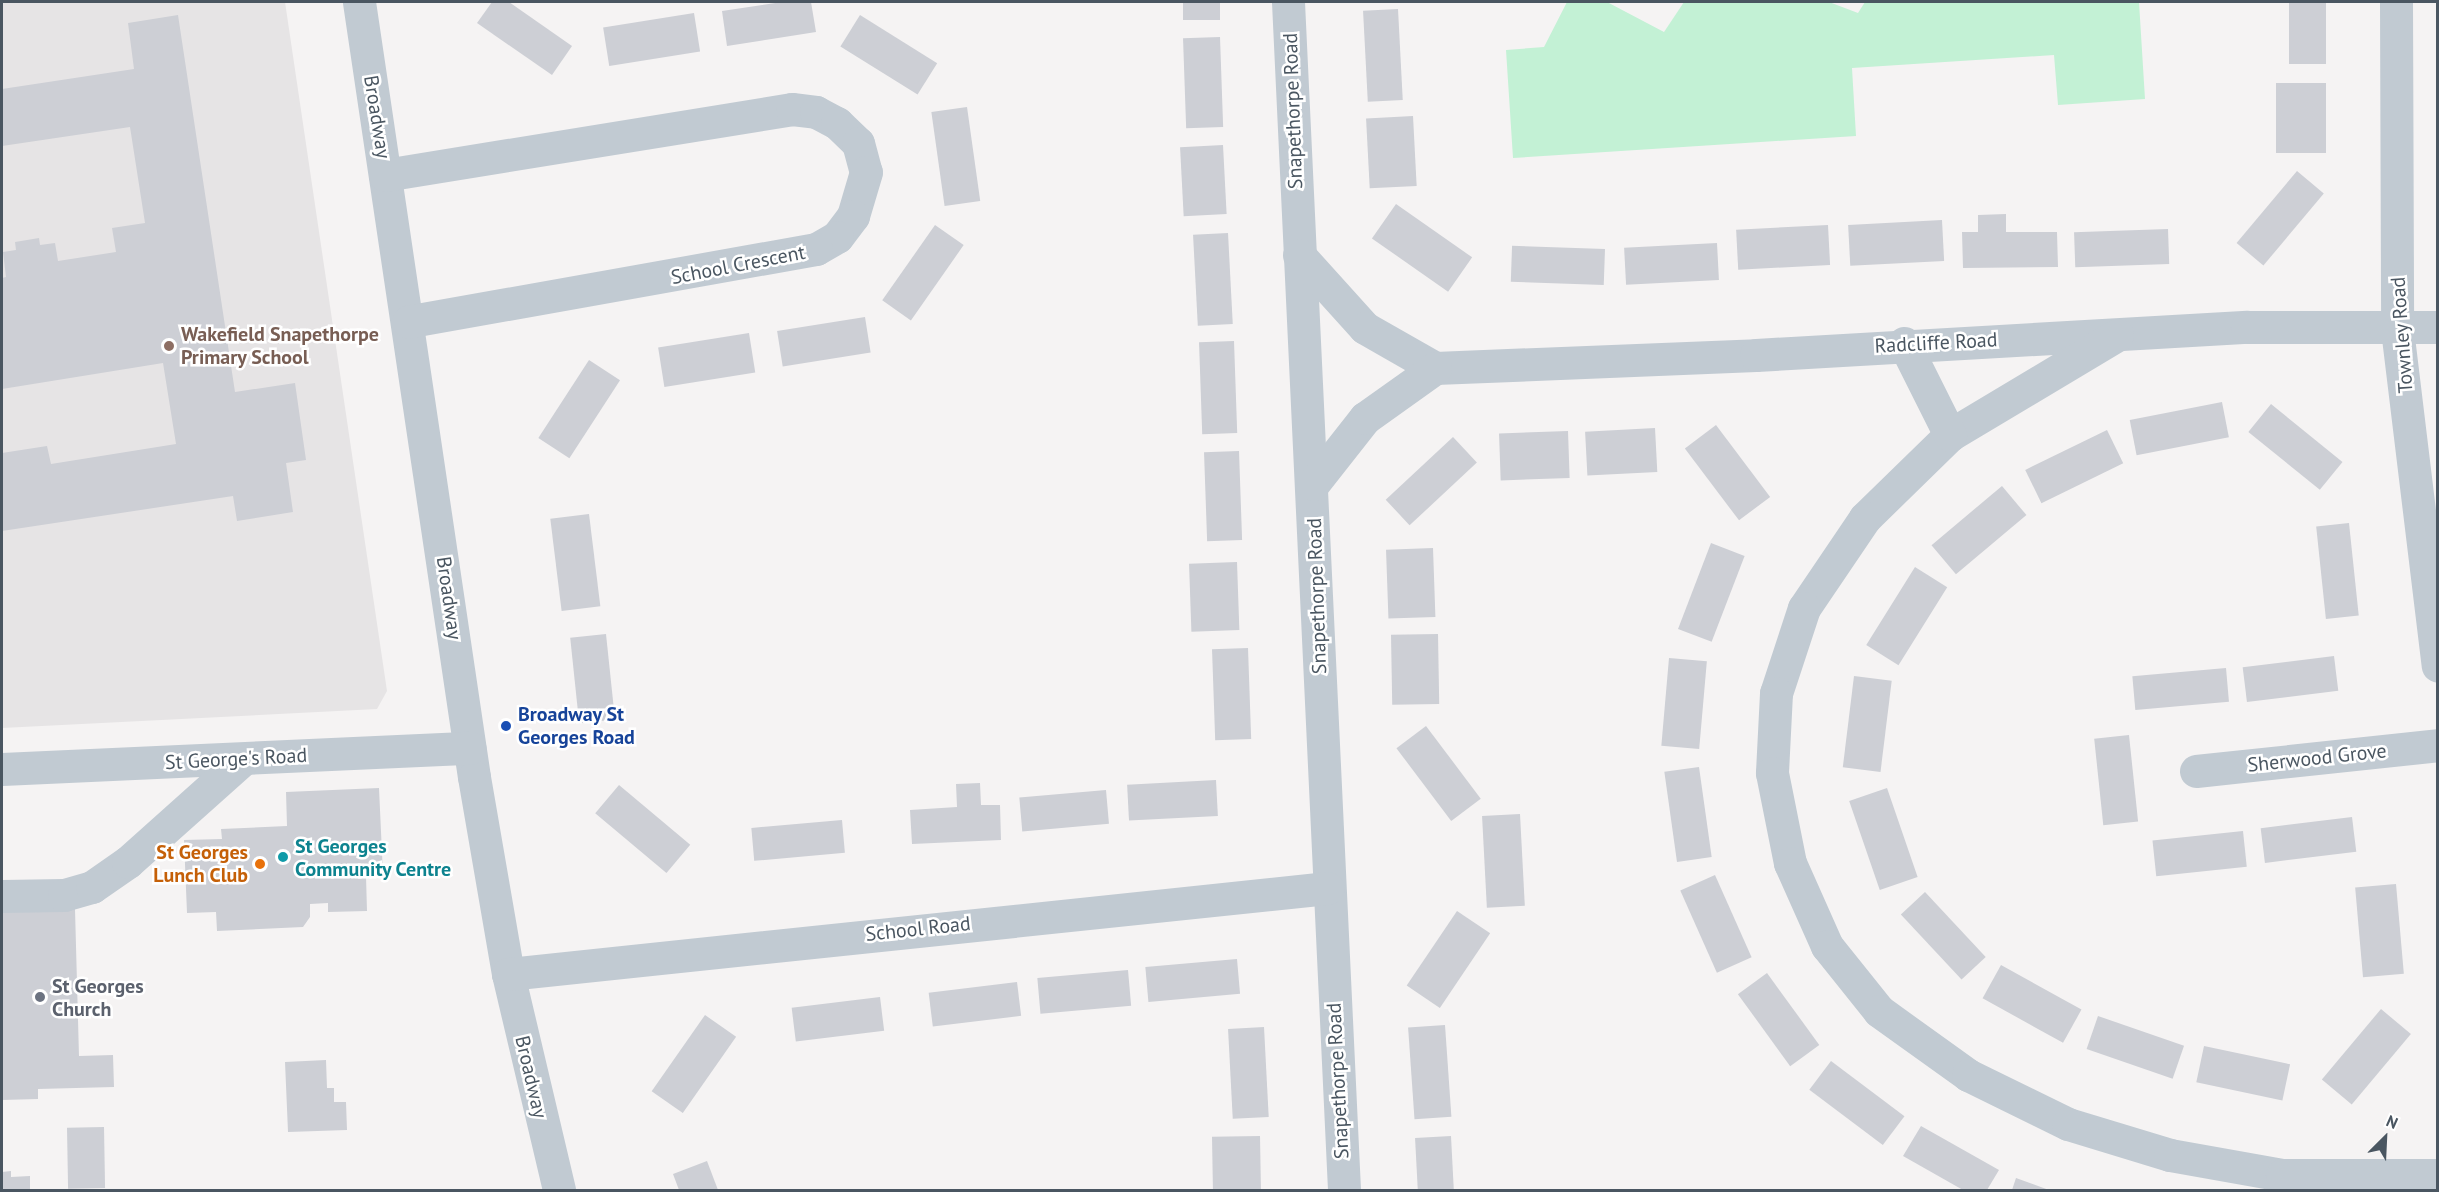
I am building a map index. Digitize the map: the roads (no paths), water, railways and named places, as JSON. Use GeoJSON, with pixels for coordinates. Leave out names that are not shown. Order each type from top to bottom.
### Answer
{"type":"FeatureCollection","features":[{"type":"Feature","properties":{"kind":"street","name":"Broadway"},"geometry":{"type":"LineString","coordinates":[[359,2],[470,748],[508,974],[559,1191]]}},
{"type":"Feature","properties":{"kind":"street","name":"Snapethorpe Road"},"geometry":{"type":"LineString","coordinates":[[1288,2],[1344,1191]]}},
{"type":"Feature","properties":{"kind":"street","name":"Townley Road"},"geometry":{"type":"LineString","coordinates":[[2396,2],[2397,329],[2438,666]]}},
{"type":"Feature","properties":{"kind":"street","name":"School Crescent"},"geometry":{"type":"LineString","coordinates":[[386,175],[792,109],[816,112],[837,123],[858,143],[866,172],[853,216],[837,237],[816,249],[408,322]]}},
{"type":"Feature","properties":{"kind":"street"},"geometry":{"type":"LineString","coordinates":[[1299,255],[1365,328],[1435,368],[1365,418],[1312,484]]}},
{"type":"Feature","properties":{"kind":"street","name":"Radcliffe Road"},"geometry":{"type":"LineString","coordinates":[[1435,368],[1756,356],[1904,343],[2117,335],[2247,327],[2397,329],[2438,327]]}},
{"type":"Feature","properties":{"kind":"street"},"geometry":{"type":"LineString","coordinates":[[2117,335],[1950,435],[1865,518],[1804,608],[1776,693],[1772,773],[1790,863],[1827,946],[1879,1011],[1968,1075],[2068,1124],[2170,1155],[2282,1175],[2438,1175]]}},
{"type":"Feature","properties":{"kind":"street"},"geometry":{"type":"LineString","coordinates":[[1904,343],[1950,435]]}},
{"type":"Feature","properties":{"kind":"street","name":"Sherwood Grove"},"geometry":{"type":"LineString","coordinates":[[2196,771],[2438,745]]}},
{"type":"Feature","properties":{"kind":"street","name":"St George's Road"},"geometry":{"type":"LineString","coordinates":[[2,769],[470,748]]}},
{"type":"Feature","properties":{"kind":"street"},"geometry":{"type":"LineString","coordinates":[[2,896],[64,895],[92,887],[128,862],[243,759]]}},
{"type":"Feature","properties":{"kind":"street","name":"School Road"},"geometry":{"type":"LineString","coordinates":[[508,974],[1328,888]]}},
{"type":"Feature","properties":{"kind":"place","name":"Wakefield Snapethorpe Primary School"},"geometry":{"type":"Point","coordinates":[169,346]}},
{"type":"Feature","properties":{"kind":"place","name":"Broadway St Georges Road"},"geometry":{"type":"Point","coordinates":[506,726]}},
{"type":"Feature","properties":{"kind":"place","name":"St Georges Community Centre"},"geometry":{"type":"Point","coordinates":[283,857]}},
{"type":"Feature","properties":{"kind":"place","name":"St Georges Lunch Club"},"geometry":{"type":"Point","coordinates":[260,864]}},
{"type":"Feature","properties":{"kind":"place","name":"St Georges Church"},"geometry":{"type":"Point","coordinates":[40,997]}}]}
